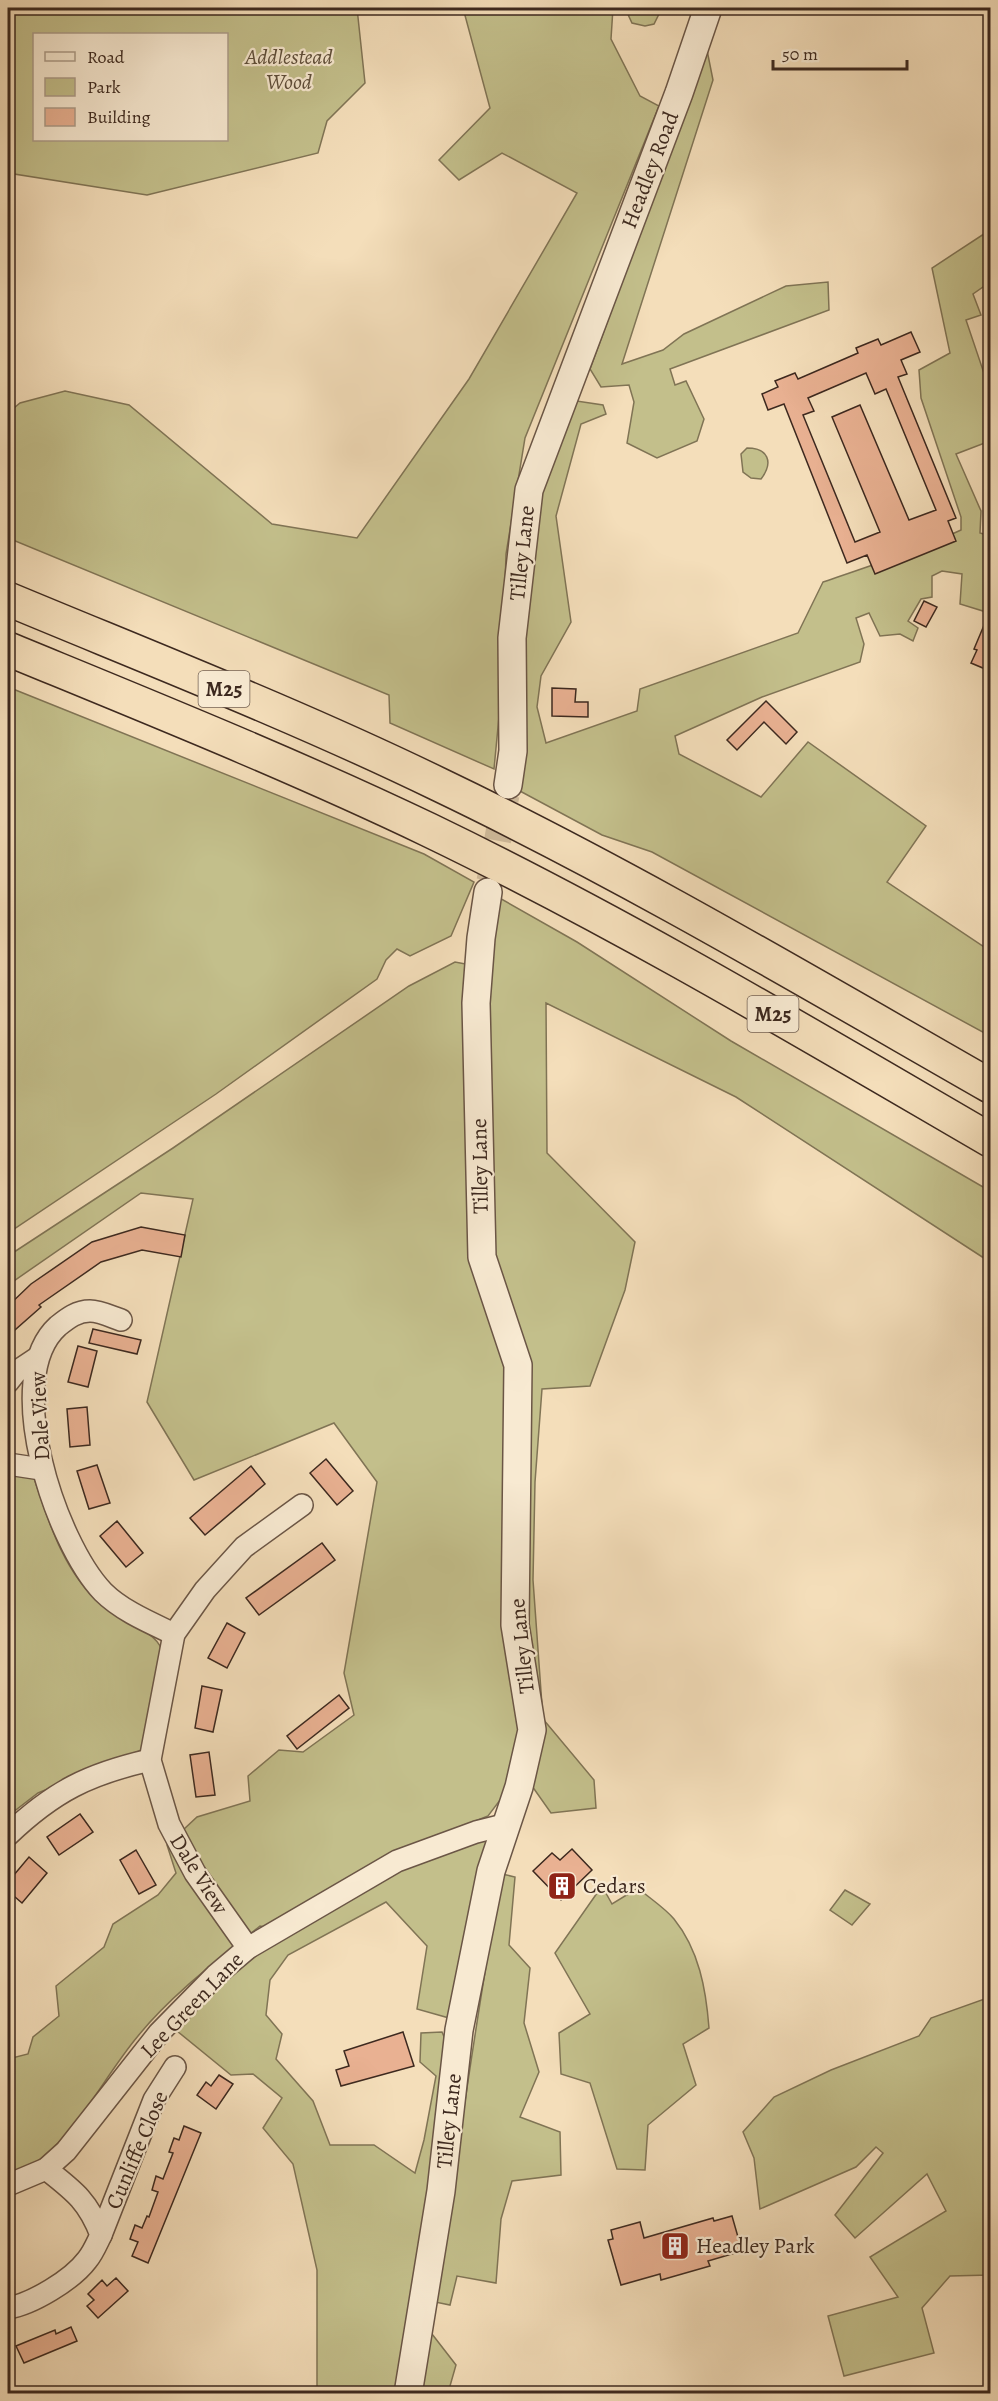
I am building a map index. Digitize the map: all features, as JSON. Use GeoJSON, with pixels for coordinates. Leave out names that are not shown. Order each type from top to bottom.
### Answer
{"type":"FeatureCollection","features":[{"type":"Feature","properties":{"kind":"highway","name":"M25"},"geometry":{"type":"LineString","coordinates":[[8,599],[315,728],[438,784],[698,918],[990,1086]]}},
{"type":"Feature","properties":{"kind":"highway","name":"M25"},"geometry":{"type":"LineString","coordinates":[[8,649],[253,751],[440,835],[681,960],[990,1140]]}},
{"type":"Feature","properties":{"kind":"street","name":"Headley Road"},"geometry":{"type":"LineString","coordinates":[[589,331],[680,93],[708,8]]}},
{"type":"Feature","properties":{"kind":"street","name":"Tilley Lane"},"geometry":{"type":"LineString","coordinates":[[508,785],[513,751],[512,638],[529,490],[589,331]]}},
{"type":"Feature","properties":{"kind":"street","name":"Tilley Lane"},"geometry":{"type":"LineString","coordinates":[[408,2394],[441,2191],[459,2030],[491,1871],[508,1824],[532,1730],[515,1625],[518,1365],[482,1257],[476,1003],[481,938],[488,891]]}},
{"type":"Feature","properties":{"kind":"street","name":"Dale View"},"geometry":{"type":"LineString","coordinates":[[121,1320],[91,1311],[71,1315],[47,1336],[38,1358],[35,1392],[36,1438],[41,1469],[57,1516],[78,1556],[104,1592],[141,1618],[174,1634]]}},
{"type":"Feature","properties":{"kind":"street"},"geometry":{"type":"LineString","coordinates":[[8,1382],[16,1372],[38,1358]]}},
{"type":"Feature","properties":{"kind":"street"},"geometry":{"type":"LineString","coordinates":[[8,1464],[41,1469]]}},
{"type":"Feature","properties":{"kind":"street","name":"Dale View"},"geometry":{"type":"LineString","coordinates":[[248,1948],[195,1873],[169,1824],[150,1760],[174,1634],[205,1590],[244,1547],[302,1505]]}},
{"type":"Feature","properties":{"kind":"street"},"geometry":{"type":"LineString","coordinates":[[8,1835],[37,1807],[70,1787],[106,1770],[150,1760]]}},
{"type":"Feature","properties":{"kind":"street","name":"Lee Green Lane"},"geometry":{"type":"LineString","coordinates":[[8,2185],[46,2169],[66,2151],[159,2033],[216,1975],[248,1948],[397,1862],[476,1832],[508,1824]]}},
{"type":"Feature","properties":{"kind":"street","name":"Cunliffe Close"},"geometry":{"type":"LineString","coordinates":[[8,2308],[20,2306],[51,2289],[87,2261],[101,2235],[154,2100],[175,2067]]}},
{"type":"Feature","properties":{"kind":"street","name":"Cunliffe Close"},"geometry":{"type":"LineString","coordinates":[[46,2169],[92,2211],[101,2235]]}},
{"type":"Feature","properties":{"kind":"green space","name":"Addlestead Wood"},"geometry":{"type":"Polygon","coordinates":[[[8,8],[357,8],[365,83],[327,121],[318,153],[147,195],[8,173],[8,8]]]}},
{"type":"Feature","properties":{"kind":"green space"},"geometry":{"type":"Polygon","coordinates":[[[463,8],[613,8],[611,39],[640,96],[659,106],[525,438],[506,554],[502,685],[494,769],[390,723],[389,695],[8,538],[8,413],[20,403],[65,391],[129,405],[272,524],[357,538],[469,379],[577,193],[502,153],[459,180],[439,160],[490,108],[463,8]]]}},
{"type":"Feature","properties":{"kind":"green space"},"geometry":{"type":"Polygon","coordinates":[[[625,8],[662,8],[654,24],[645,26],[632,23],[625,8]]]}},
{"type":"Feature","properties":{"kind":"green space"},"geometry":{"type":"Polygon","coordinates":[[[707,50],[713,80],[622,364],[663,350],[684,334],[786,286],[828,282],[829,310],[670,369],[675,385],[686,381],[704,419],[697,441],[657,458],[627,443],[634,402],[629,385],[601,387],[590,369],[707,50]]]}},
{"type":"Feature","properties":{"kind":"green space"},"geometry":{"type":"Polygon","coordinates":[[[990,230],[990,282],[973,294],[981,315],[966,320],[990,391],[990,441],[956,454],[981,511],[980,533],[990,536],[990,599],[983,611],[960,604],[962,574],[942,571],[932,576],[932,597],[921,599],[908,621],[918,628],[913,641],[900,634],[880,636],[869,613],[856,618],[864,644],[860,662],[762,697],[675,736],[679,754],[761,797],[808,742],[926,826],[887,882],[990,951],[990,1036],[652,852],[602,835],[518,790],[523,623],[536,490],[570,400],[603,405],[606,414],[581,424],[556,516],[571,622],[541,676],[537,707],[546,743],[637,711],[640,689],[798,633],[823,582],[961,530],[961,517],[921,398],[919,370],[950,353],[932,268],[990,230]]]}},
{"type":"Feature","properties":{"kind":"green space"},"geometry":{"type":"Polygon","coordinates":[[[747,448],[760,450],[767,457],[767,467],[761,479],[751,478],[743,472],[741,454],[747,448]]]}},
{"type":"Feature","properties":{"kind":"green space"},"geometry":{"type":"Polygon","coordinates":[[[8,687],[424,854],[474,882],[451,936],[410,956],[397,949],[386,960],[377,979],[216,1094],[8,1233],[8,687]]]}},
{"type":"Feature","properties":{"kind":"green space"},"geometry":{"type":"Polygon","coordinates":[[[496,896],[577,942],[731,1041],[990,1191],[990,1262],[736,1097],[546,1003],[547,1153],[635,1242],[625,1290],[590,1386],[542,1389],[535,1482],[533,1580],[543,1719],[594,1780],[596,1808],[551,1813],[532,1786],[513,1783],[488,1816],[470,1823],[493,1847],[449,2018],[417,2009],[427,1946],[386,1902],[288,1955],[270,1980],[266,2015],[282,2034],[276,2059],[313,2101],[330,2145],[374,2145],[415,2173],[424,2140],[436,2076],[420,2062],[421,2033],[442,2032],[449,2048],[398,2393],[317,2393],[317,2270],[293,2164],[263,2128],[282,2098],[253,2074],[231,2075],[177,2031],[216,1981],[271,1928],[260,1926],[196,1978],[166,2006],[123,2055],[66,2135],[30,2167],[8,2179],[8,2059],[28,2054],[33,2037],[59,2016],[56,1986],[104,1947],[113,1924],[158,1895],[176,1873],[167,1845],[197,1817],[250,1801],[248,1776],[279,1750],[303,1752],[354,1715],[344,1673],[377,1482],[334,1423],[194,1480],[147,1402],[193,1199],[141,1193],[8,1285],[8,1256],[173,1148],[409,986],[455,962],[487,968],[496,896]]]}},
{"type":"Feature","properties":{"kind":"green space"},"geometry":{"type":"Polygon","coordinates":[[[8,1472],[34,1478],[59,1545],[76,1577],[100,1603],[152,1637],[161,1649],[162,1659],[159,1684],[144,1749],[38,1793],[8,1816],[8,1472]]]}},
{"type":"Feature","properties":{"kind":"green space"},"geometry":{"type":"Polygon","coordinates":[[[502,1874],[515,1877],[509,1945],[530,1968],[524,2023],[539,2072],[520,2117],[560,2132],[561,2175],[512,2181],[501,2219],[496,2283],[457,2276],[450,2305],[435,2302],[475,2034],[502,1874]]]}},
{"type":"Feature","properties":{"kind":"green space"},"geometry":{"type":"Polygon","coordinates":[[[602,1886],[612,1904],[638,1888],[674,1919],[690,1944],[700,1970],[706,1999],[709,2028],[683,2044],[696,2085],[648,2125],[645,2170],[617,2169],[590,2083],[561,2074],[559,2033],[590,2014],[555,1953],[602,1886]]]}},
{"type":"Feature","properties":{"kind":"green space"},"geometry":{"type":"Polygon","coordinates":[[[845,1890],[870,1904],[852,1925],[830,1910],[845,1890]]]}},
{"type":"Feature","properties":{"kind":"green space"},"geometry":{"type":"Polygon","coordinates":[[[990,1997],[990,2275],[950,2276],[922,2308],[934,2353],[844,2376],[828,2316],[898,2297],[870,2257],[946,2211],[927,2174],[855,2238],[835,2215],[883,2153],[876,2147],[856,2167],[760,2209],[754,2158],[743,2132],[774,2097],[831,2070],[919,2036],[931,2018],[990,1997]]]}},
{"type":"Feature","properties":{"kind":"green space"},"geometry":{"type":"Polygon","coordinates":[[[432,2334],[456,2365],[448,2393],[419,2394],[425,2343],[432,2334]]]}},
{"type":"Feature","properties":{"kind":"building"},"geometry":{"type":"Polygon","coordinates":[[[911,332],[920,352],[901,360],[907,374],[898,377],[956,518],[948,521],[956,541],[875,574],[867,555],[847,563],[784,404],[768,410],[762,394],[778,387],[775,381],[795,373],[798,379],[858,353],[856,348],[878,339],[881,345],[911,332]],[[866,373],[808,398],[814,411],[803,415],[855,542],[880,532],[832,417],[860,405],[909,520],[936,510],[886,389],[875,394],[866,373]]]}},
{"type":"Feature","properties":{"kind":"building"},"geometry":{"type":"Polygon","coordinates":[[[924,601],[937,607],[926,627],[914,621],[924,601]]]}},
{"type":"Feature","properties":{"kind":"building"},"geometry":{"type":"Polygon","coordinates":[[[990,611],[990,671],[971,663],[977,650],[974,649],[990,611]]]}},
{"type":"Feature","properties":{"kind":"building"},"geometry":{"type":"Polygon","coordinates":[[[552,688],[576,689],[575,702],[588,702],[588,717],[552,716],[552,688]]]}},
{"type":"Feature","properties":{"kind":"building"},"geometry":{"type":"Polygon","coordinates":[[[766,701],[797,732],[786,744],[764,722],[737,750],[727,740],[766,701]]]}},
{"type":"Feature","properties":{"kind":"building"},"geometry":{"type":"Polygon","coordinates":[[[141,1227],[185,1235],[181,1257],[142,1250],[101,1262],[39,1305],[41,1307],[8,1336],[8,1306],[31,1284],[92,1242],[141,1227]]]}},
{"type":"Feature","properties":{"kind":"building"},"geometry":{"type":"Polygon","coordinates":[[[93,1329],[141,1340],[137,1354],[89,1343],[93,1329]]]}},
{"type":"Feature","properties":{"kind":"building"},"geometry":{"type":"Polygon","coordinates":[[[78,1346],[97,1351],[88,1387],[68,1382],[78,1346]]]}},
{"type":"Feature","properties":{"kind":"building"},"geometry":{"type":"Polygon","coordinates":[[[87,1407],[90,1445],[70,1447],[67,1409],[87,1407]]]}},
{"type":"Feature","properties":{"kind":"building"},"geometry":{"type":"Polygon","coordinates":[[[326,1459],[353,1491],[337,1505],[310,1473],[326,1459]]]}},
{"type":"Feature","properties":{"kind":"building"},"geometry":{"type":"Polygon","coordinates":[[[97,1465],[110,1503],[89,1509],[77,1471],[97,1465]]]}},
{"type":"Feature","properties":{"kind":"building"},"geometry":{"type":"Polygon","coordinates":[[[251,1466],[265,1484],[205,1535],[190,1518],[251,1466]]]}},
{"type":"Feature","properties":{"kind":"building"},"geometry":{"type":"Polygon","coordinates":[[[117,1521],[143,1553],[126,1567],[100,1536],[117,1521]]]}},
{"type":"Feature","properties":{"kind":"building"},"geometry":{"type":"Polygon","coordinates":[[[322,1543],[335,1560],[259,1615],[246,1598],[322,1543]]]}},
{"type":"Feature","properties":{"kind":"building"},"geometry":{"type":"Polygon","coordinates":[[[227,1623],[245,1633],[227,1668],[208,1658],[227,1623]]]}},
{"type":"Feature","properties":{"kind":"building"},"geometry":{"type":"Polygon","coordinates":[[[202,1686],[222,1690],[213,1732],[195,1728],[202,1686]]]}},
{"type":"Feature","properties":{"kind":"building"},"geometry":{"type":"Polygon","coordinates":[[[339,1695],[349,1708],[297,1749],[287,1736],[339,1695]]]}},
{"type":"Feature","properties":{"kind":"building"},"geometry":{"type":"Polygon","coordinates":[[[209,1752],[215,1795],[196,1797],[190,1755],[209,1752]]]}},
{"type":"Feature","properties":{"kind":"building"},"geometry":{"type":"Polygon","coordinates":[[[80,1814],[93,1832],[59,1855],[47,1837],[80,1814]]]}},
{"type":"Feature","properties":{"kind":"building","name":"Cedars"},"geometry":{"type":"Polygon","coordinates":[[[572,1849],[592,1870],[561,1900],[533,1871],[552,1853],[560,1860],[572,1849]]]}},
{"type":"Feature","properties":{"kind":"building"},"geometry":{"type":"Polygon","coordinates":[[[136,1850],[156,1885],[139,1894],[120,1860],[136,1850]]]}},
{"type":"Feature","properties":{"kind":"building"},"geometry":{"type":"Polygon","coordinates":[[[29,1857],[47,1873],[22,1903],[8,1891],[8,1882],[29,1857]]]}},
{"type":"Feature","properties":{"kind":"building"},"geometry":{"type":"Polygon","coordinates":[[[403,2032],[414,2066],[341,2086],[336,2070],[349,2066],[344,2051],[403,2032]]]}},
{"type":"Feature","properties":{"kind":"building"},"geometry":{"type":"Polygon","coordinates":[[[219,2075],[233,2084],[216,2109],[197,2095],[206,2082],[211,2086],[219,2075]]]}},
{"type":"Feature","properties":{"kind":"building"},"geometry":{"type":"Polygon","coordinates":[[[184,2126],[201,2133],[148,2263],[132,2256],[138,2242],[130,2239],[135,2225],[142,2228],[147,2216],[149,2217],[158,2192],[152,2190],[156,2176],[163,2179],[173,2153],[169,2152],[174,2138],[179,2140],[184,2126]]]}},
{"type":"Feature","properties":{"kind":"building","name":"Headley Park"},"geometry":{"type":"Polygon","coordinates":[[[732,2216],[742,2251],[708,2261],[710,2266],[661,2280],[660,2274],[621,2285],[608,2240],[613,2239],[611,2230],[640,2222],[644,2238],[713,2218],[714,2221],[732,2216]]]}},
{"type":"Feature","properties":{"kind":"building"},"geometry":{"type":"Polygon","coordinates":[[[116,2278],[128,2291],[98,2318],[87,2306],[94,2300],[88,2294],[102,2280],[107,2286],[116,2278]]]}},
{"type":"Feature","properties":{"kind":"building"},"geometry":{"type":"Polygon","coordinates":[[[71,2327],[77,2341],[24,2363],[16,2346],[55,2330],[56,2334],[71,2327]]]}},
{"type":"Feature","properties":{"kind":"tunnel"},"geometry":{"type":"LineString","coordinates":[[490,881],[506,795]]}},
{"type":"Feature","properties":{"kind":"place","name":"Cedars"},"geometry":{"type":"Point","coordinates":[562,1886]}},
{"type":"Feature","properties":{"kind":"place","name":"Headley Park"},"geometry":{"type":"Point","coordinates":[675,2246]}}]}
